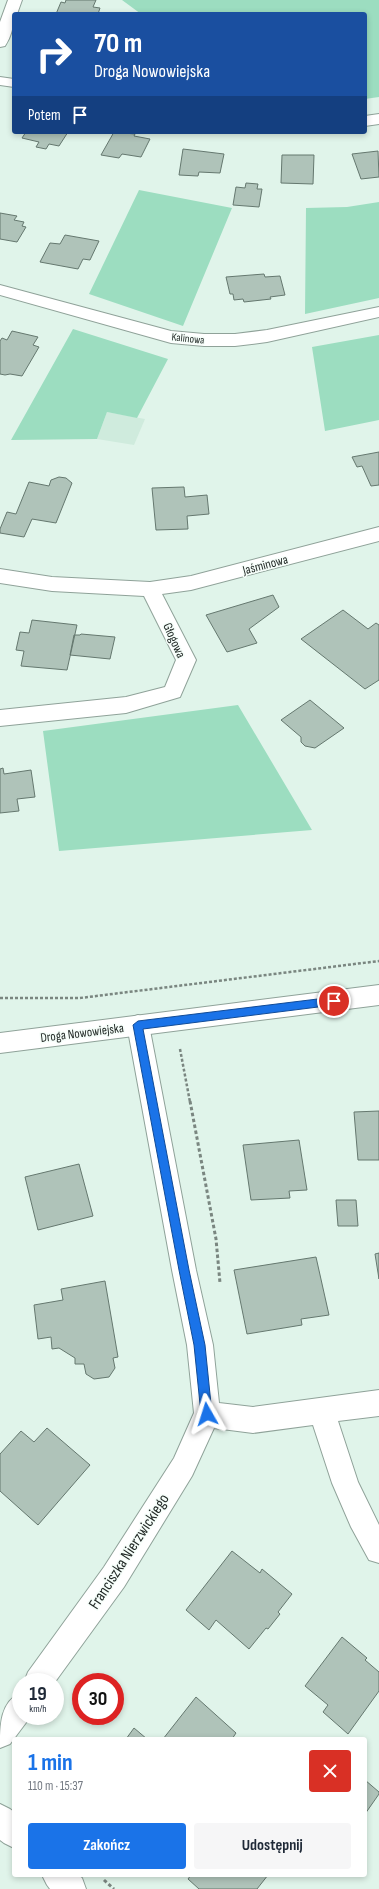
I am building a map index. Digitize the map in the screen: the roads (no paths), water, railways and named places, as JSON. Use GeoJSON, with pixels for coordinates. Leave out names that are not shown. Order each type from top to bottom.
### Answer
{"type":"FeatureCollection","features":[{"type":"Feature","properties":{"kind":"street"},"geometry":{"type":"LineString","coordinates":[[0,44],[15,0]]}},
{"type":"Feature","properties":{"kind":"street"},"geometry":{"type":"LineString","coordinates":[[0,81],[12,83]]}},
{"type":"Feature","properties":{"kind":"street"},"geometry":{"type":"LineString","coordinates":[[367,121],[379,119]]}},
{"type":"Feature","properties":{"kind":"street","name":"Kalinowa"},"geometry":{"type":"LineString","coordinates":[[0,290],[171,337],[204,340],[235,340],[267,336],[379,312]]}},
{"type":"Feature","properties":{"kind":"street","name":"Jaśminowa"},"geometry":{"type":"LineString","coordinates":[[150,588],[191,583],[379,534]]}},
{"type":"Feature","properties":{"kind":"street"},"geometry":{"type":"LineString","coordinates":[[0,576],[52,584],[150,588]]}},
{"type":"Feature","properties":{"kind":"street","name":"Głogowa"},"geometry":{"type":"LineString","coordinates":[[0,718],[126,705],[173,692],[186,660],[150,588]]}},
{"type":"Feature","properties":{"kind":"street","name":"Droga Nowowiejska"},"geometry":{"type":"LineString","coordinates":[[0,1043],[379,995]]}},
{"type":"Feature","properties":{"kind":"street"},"geometry":{"type":"LineString","coordinates":[[138,1025],[184,1270],[200,1345],[207,1414],[253,1420],[379,1403]]}},
{"type":"Feature","properties":{"kind":"street"},"geometry":{"type":"LineString","coordinates":[[322,1411],[334,1458],[366,1531],[379,1550]]}},
{"type":"Feature","properties":{"kind":"street","name":"Franciszka Nierzwickiego"},"geometry":{"type":"LineString","coordinates":[[45,1673],[114,1577],[182,1467],[207,1414]]}},
{"type":"Feature","properties":{"kind":"street"},"geometry":{"type":"LineString","coordinates":[[0,1734],[12,1718]]}},
{"type":"Feature","properties":{"kind":"street"},"geometry":{"type":"LineString","coordinates":[[0,1819],[12,1831]]}},
{"type":"Feature","properties":{"kind":"street"},"geometry":{"type":"LineString","coordinates":[[59,1877],[71,1889]]}}]}
